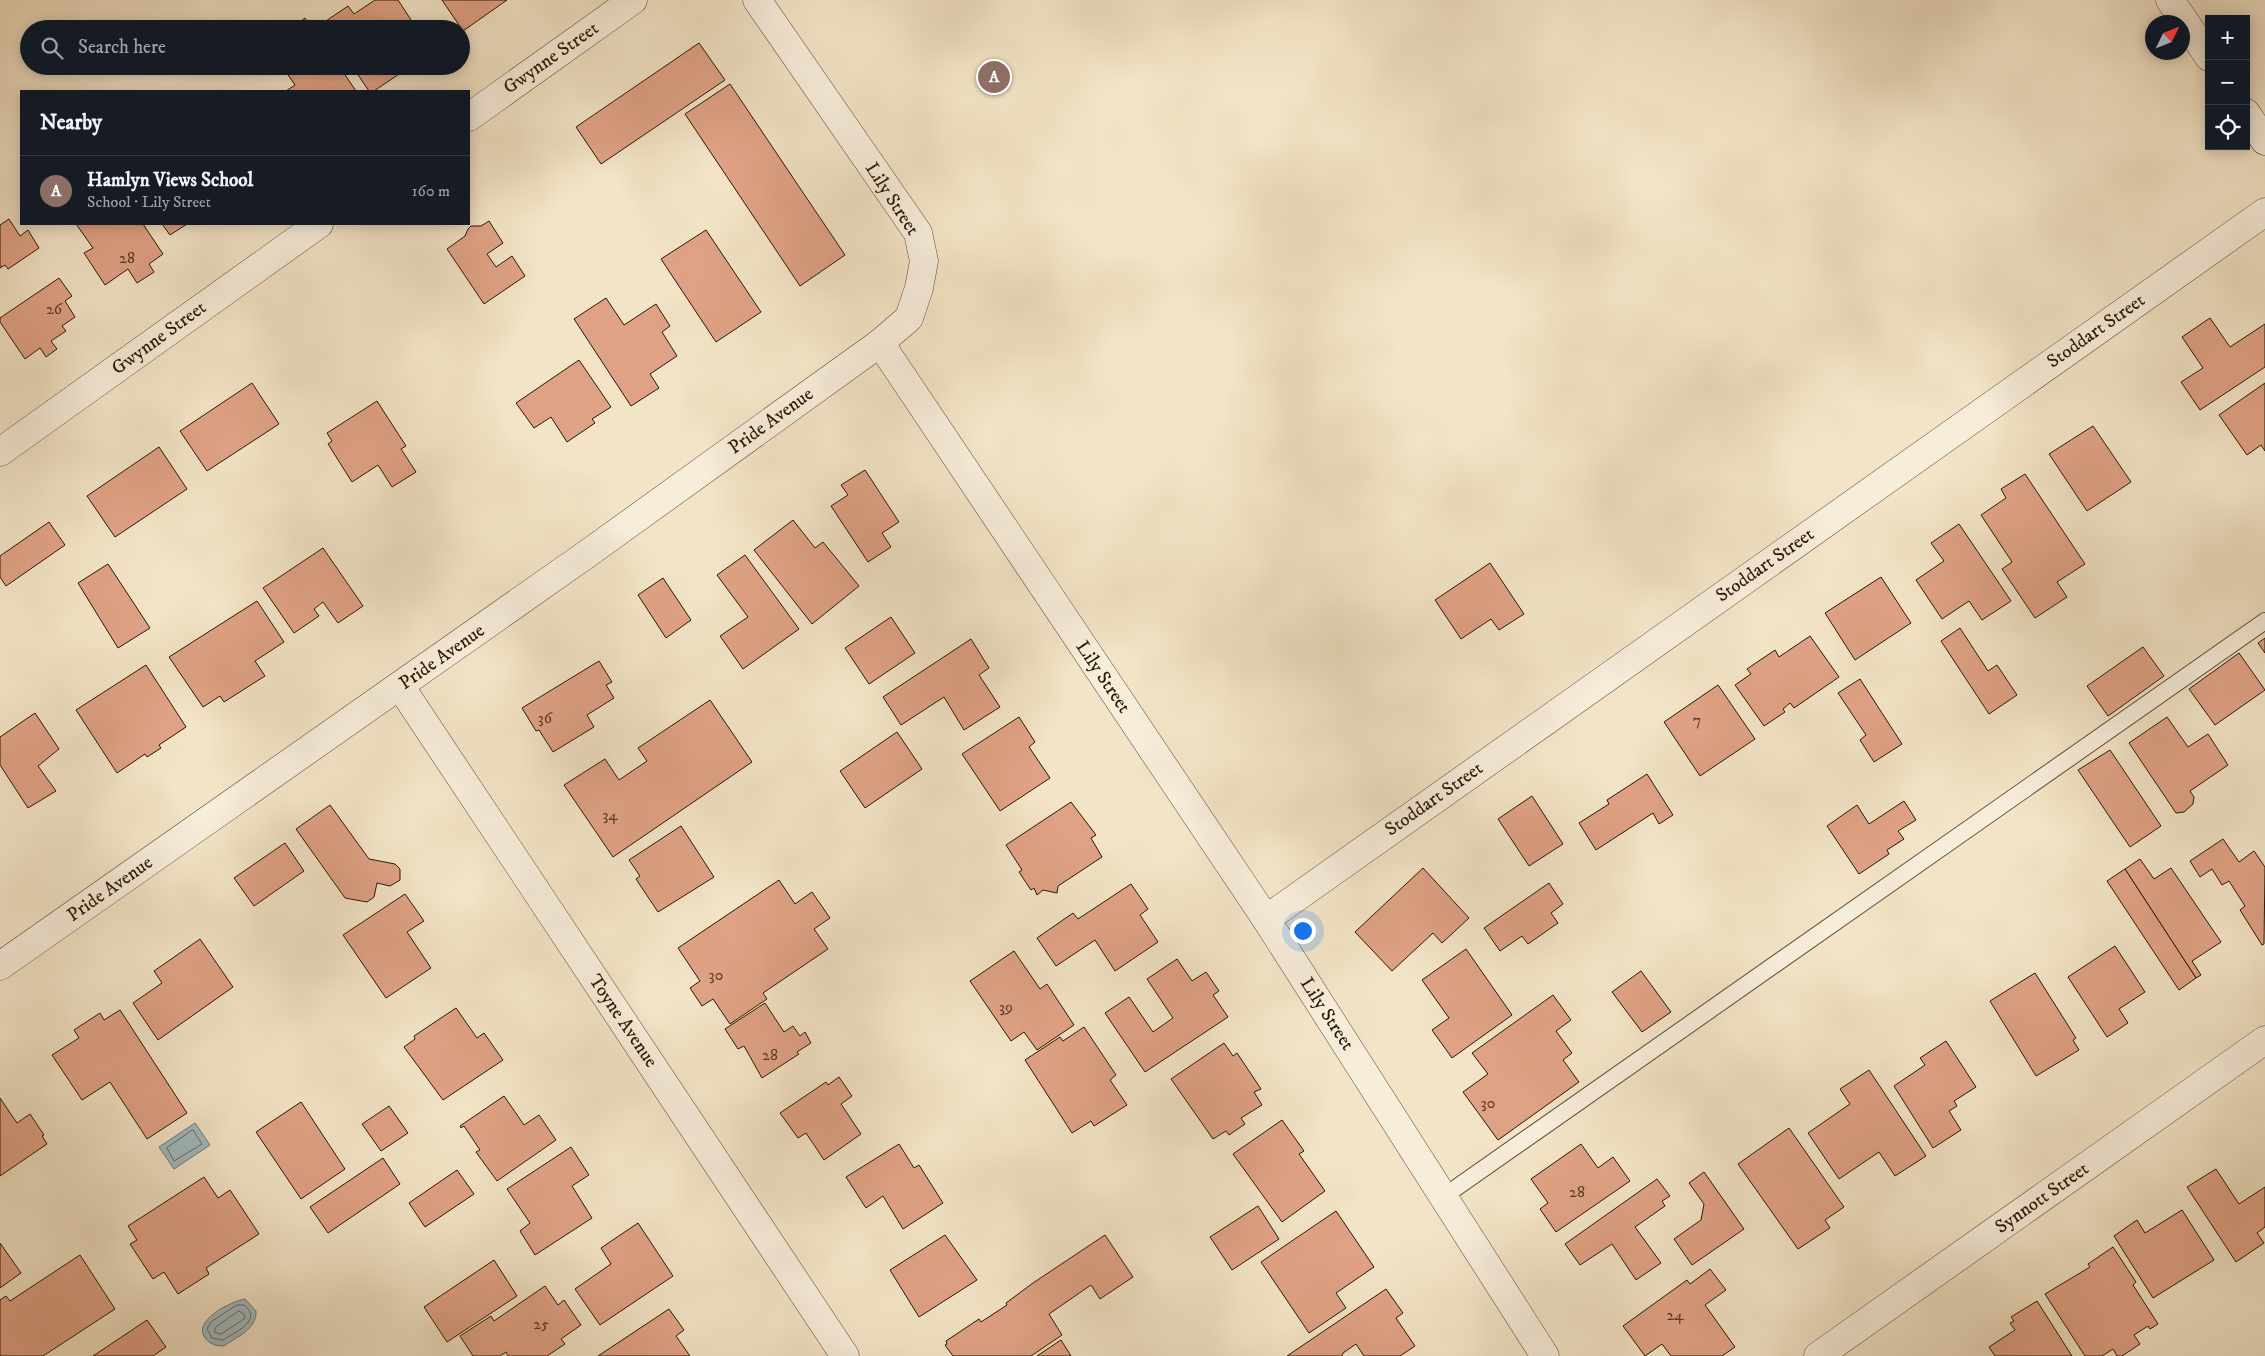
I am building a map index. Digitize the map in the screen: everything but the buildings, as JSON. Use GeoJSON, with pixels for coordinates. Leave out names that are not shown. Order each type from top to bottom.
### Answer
{"type":"FeatureCollection","features":[{"type":"Feature","properties":{"kind":"street","name":"Gwynne Street"},"geometry":{"type":"LineString","coordinates":[[470,116],[633,0]]}},
{"type":"Feature","properties":{"kind":"street","name":"Lily Street"},"geometry":{"type":"LineString","coordinates":[[757,0],[918,233],[924,261],[919,288],[909,318],[880,343],[1266,919],[1545,1356]]}},
{"type":"Feature","properties":{"kind":"street"},"geometry":{"type":"LineString","coordinates":[[2170,0],[2205,51]]}},
{"type":"Feature","properties":{"kind":"street"},"geometry":{"type":"LineString","coordinates":[[2250,119],[2265,141]]}},
{"type":"Feature","properties":{"kind":"street","name":"Stoddart Street"},"geometry":{"type":"LineString","coordinates":[[1266,919],[2265,212]]}},
{"type":"Feature","properties":{"kind":"street","name":"Gwynne Street"},"geometry":{"type":"LineString","coordinates":[[0,452],[318,225]]}},
{"type":"Feature","properties":{"kind":"street","name":"Pride Avenue"},"geometry":{"type":"LineString","coordinates":[[0,966],[595,548],[880,343]]}},
{"type":"Feature","properties":{"kind":"street","name":"Toyne Avenue"},"geometry":{"type":"LineString","coordinates":[[400,686],[845,1356]]}},
{"type":"Feature","properties":{"kind":"street","name":"Synnott Street"},"geometry":{"type":"LineString","coordinates":[[1818,1356],[2265,1040]]}},
{"type":"Feature","properties":{"kind":"lane"},"geometry":{"type":"LineString","coordinates":[[1443,1197],[2265,621]]}},
{"type":"Feature","properties":{"kind":"water"},"geometry":{"type":"Polygon","coordinates":[[[195,1123],[210,1145],[174,1169],[159,1147],[195,1123]]]}},
{"type":"Feature","properties":{"kind":"water"},"geometry":{"type":"Polygon","coordinates":[[[245,1299],[256,1311],[250,1328],[224,1346],[214,1345],[208,1341],[203,1332],[203,1326],[208,1319],[222,1308],[245,1299]]]}},
{"type":"Feature","properties":{"kind":"place","name":"Hamlyn Views School"},"geometry":{"type":"Point","coordinates":[994,77]}}]}
